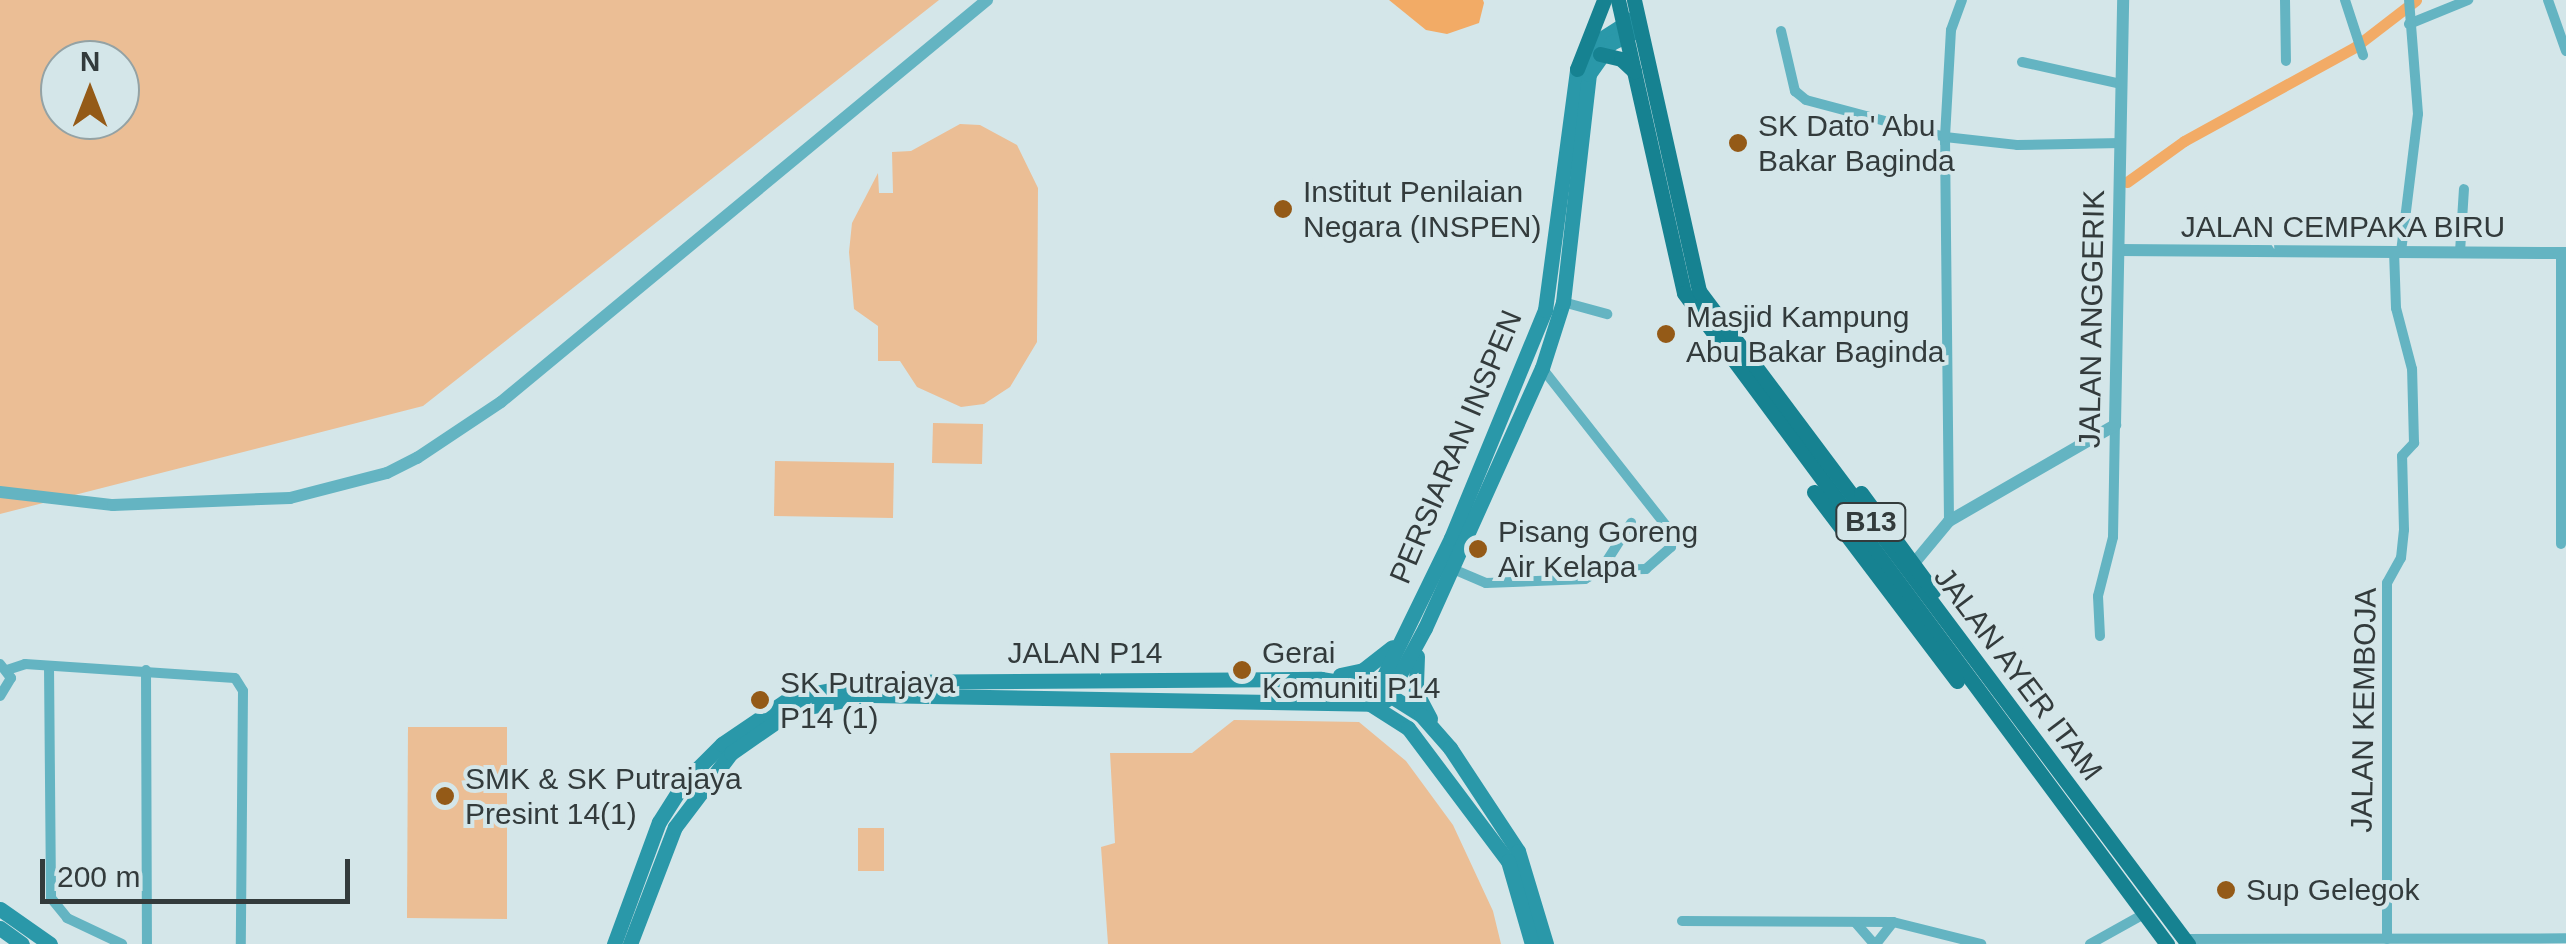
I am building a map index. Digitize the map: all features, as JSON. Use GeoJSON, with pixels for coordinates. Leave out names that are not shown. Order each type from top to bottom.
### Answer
{"type":"FeatureCollection","features":[{"type":"Feature","properties":{"kind":"main road"},"geometry":{"type":"LineString","coordinates":[[1577,69],[1604,0]]}},
{"type":"Feature","properties":{"kind":"main road","name":"B13"},"geometry":{"type":"LineString","coordinates":[[1618,0],[1632,20],[1634,72]]}},
{"type":"Feature","properties":{"kind":"main road"},"geometry":{"type":"LineString","coordinates":[[1577,69],[1593,44],[1632,20]]}},
{"type":"Feature","properties":{"kind":"main road"},"geometry":{"type":"LineString","coordinates":[[1632,20],[1600,54],[1620,59],[1634,72]]}},
{"type":"Feature","properties":{"kind":"main road","name":"JALAN AYER ITAM"},"geometry":{"type":"LineString","coordinates":[[1632,20],[1645,58],[1692,269],[1754,366],[2186,941]]}},
{"type":"Feature","properties":{"kind":"main road","name":"PERSIARAN INSPEN"},"geometry":{"type":"LineString","coordinates":[[1426,628],[1542,368],[1562,302],[1589,74],[1600,54]]}},
{"type":"Feature","properties":{"kind":"main road","name":"PERSIARAN INSPEN"},"geometry":{"type":"LineString","coordinates":[[1380,699],[1545,310],[1577,69]]}},
{"type":"Feature","properties":{"kind":"main road","name":"JALAN AYER ITAM"},"geometry":{"type":"LineString","coordinates":[[1634,72],[1684,293],[1792,446],[1802,474],[1890,598],[1964,691],[1994,713],[2167,944]]}},
{"type":"Feature","properties":{"kind":"main road"},"geometry":{"type":"LineString","coordinates":[[1754,366],[1915,562],[1991,683]]}},
{"type":"Feature","properties":{"kind":"main road"},"geometry":{"type":"LineString","coordinates":[[1426,628],[1380,699],[1436,760],[1508,861],[1532,944]]}},
{"type":"Feature","properties":{"kind":"main road"},"geometry":{"type":"LineString","coordinates":[[1426,628],[1412,670],[1416,688],[1450,748]]}},
{"type":"Feature","properties":{"kind":"main road"},"geometry":{"type":"LineString","coordinates":[[1321,679],[1364,670],[1408,630]]}},
{"type":"Feature","properties":{"kind":"main road","name":"JALAN P14"},"geometry":{"type":"LineString","coordinates":[[614,944],[659,822],[685,781],[722,744],[790,698],[870,682],[1321,679],[1421,715],[1450,748],[1518,851],[1546,944]]}},
{"type":"Feature","properties":{"kind":"main road","name":"JALAN P14"},"geometry":{"type":"LineString","coordinates":[[633,941],[675,828],[698,788],[731,753],[793,710],[871,695],[1380,699]]}},
{"type":"Feature","properties":{"kind":"main road"},"geometry":{"type":"LineString","coordinates":[[0,909],[11,935],[50,944]]}},
{"type":"Feature","properties":{"kind":"street"},"geometry":{"type":"LineString","coordinates":[[0,492],[72,504],[232,502],[328,491],[402,466],[449,442],[501,402],[987,0]]}},
{"type":"Feature","properties":{"kind":"street"},"geometry":{"type":"LineString","coordinates":[[1950,521],[1945,136],[1951,30],[1962,0]]}},
{"type":"Feature","properties":{"kind":"street","name":"JALAN ANGGERIK"},"geometry":{"type":"LineString","coordinates":[[2100,636],[2098,596],[2113,537],[2123,0]]}},
{"type":"Feature","properties":{"kind":"street"},"geometry":{"type":"LineString","coordinates":[[2284,0],[2286,61]]}},
{"type":"Feature","properties":{"kind":"street"},"geometry":{"type":"LineString","coordinates":[[2345,0],[2360,49]]}},
{"type":"Feature","properties":{"kind":"street"},"geometry":{"type":"LineString","coordinates":[[2409,24],[2468,0]]}},
{"type":"Feature","properties":{"kind":"street"},"geometry":{"type":"LineString","coordinates":[[2548,0],[2566,51]]}},
{"type":"Feature","properties":{"kind":"street","name":"JALAN KEMBOJA"},"geometry":{"type":"LineString","coordinates":[[2387,939],[2387,583],[2401,558],[2402,456],[2414,443],[2412,369],[2396,308],[2398,252],[2418,114],[2410,5]]}},
{"type":"Feature","properties":{"kind":"street"},"geometry":{"type":"LineString","coordinates":[[1781,31],[1800,97],[1945,136],[2018,144],[2120,144]]}},
{"type":"Feature","properties":{"kind":"street"},"geometry":{"type":"LineString","coordinates":[[2022,62],[2121,84]]}},
{"type":"Feature","properties":{"kind":"street"},"geometry":{"type":"LineString","coordinates":[[2460,252],[2464,189]]}},
{"type":"Feature","properties":{"kind":"street","name":"JALAN CEMPAKA BIRU"},"geometry":{"type":"LineString","coordinates":[[2119,250],[2564,253]]}},
{"type":"Feature","properties":{"kind":"street"},"geometry":{"type":"LineString","coordinates":[[2561,544],[2564,253]]}},
{"type":"Feature","properties":{"kind":"street"},"geometry":{"type":"LineString","coordinates":[[1562,302],[1607,314]]}},
{"type":"Feature","properties":{"kind":"street"},"geometry":{"type":"LineString","coordinates":[[1453,568],[1498,584],[1585,579],[1602,570],[1646,569],[1671,547],[1672,534],[1542,368]]}},
{"type":"Feature","properties":{"kind":"street"},"geometry":{"type":"LineString","coordinates":[[1915,562],[1950,521],[2116,425]]}},
{"type":"Feature","properties":{"kind":"street"},"geometry":{"type":"LineString","coordinates":[[1602,570],[1631,523]]}},
{"type":"Feature","properties":{"kind":"street"},"geometry":{"type":"LineString","coordinates":[[50,666],[50,898],[67,918],[122,944]]}},
{"type":"Feature","properties":{"kind":"street"},"geometry":{"type":"LineString","coordinates":[[0,696],[11,684],[4,667],[228,674],[243,691],[241,944]]}},
{"type":"Feature","properties":{"kind":"street"},"geometry":{"type":"LineString","coordinates":[[146,670],[147,944]]}},
{"type":"Feature","properties":{"kind":"street"},"geometry":{"type":"LineString","coordinates":[[2090,944],[2144,914]]}},
{"type":"Feature","properties":{"kind":"street"},"geometry":{"type":"LineString","coordinates":[[1682,920],[1893,922],[1981,944]]}},
{"type":"Feature","properties":{"kind":"street"},"geometry":{"type":"LineString","coordinates":[[1854,921],[1875,944],[1893,922]]}},
{"type":"Feature","properties":{"kind":"street"},"geometry":{"type":"LineString","coordinates":[[2186,941],[2566,938]]}},
{"type":"Feature","properties":{"kind":"shaded area"},"geometry":{"type":"Polygon","coordinates":[[[0,0],[939,0],[423,406],[0,514],[0,0]]]}},
{"type":"Feature","properties":{"kind":"shaded area"},"geometry":{"type":"Polygon","coordinates":[[[1389,0],[1484,3],[1479,23],[1447,34],[1426,30],[1389,0]]]}},
{"type":"Feature","properties":{"kind":"shaded area"},"geometry":{"type":"Polygon","coordinates":[[[960,124],[980,125],[1017,145],[1038,188],[1037,342],[1010,387],[984,404],[961,407],[917,387],[900,361],[878,361],[878,326],[854,309],[849,252],[852,223],[878,173],[879,193],[893,193],[892,152],[911,151],[960,124]]]}},
{"type":"Feature","properties":{"kind":"shaded area"},"geometry":{"type":"Polygon","coordinates":[[[933,423],[983,424],[982,464],[932,463],[933,423]]]}},
{"type":"Feature","properties":{"kind":"shaded area"},"geometry":{"type":"Polygon","coordinates":[[[775,461],[894,463],[893,518],[774,516],[775,461]]]}},
{"type":"Feature","properties":{"kind":"shaded area"},"geometry":{"type":"Polygon","coordinates":[[[1234,720],[1359,722],[1406,761],[1453,825],[1493,911],[1501,944],[1108,944],[1101,847],[1115,843],[1110,753],[1192,753],[1234,720]]]}},
{"type":"Feature","properties":{"kind":"shaded area"},"geometry":{"type":"Polygon","coordinates":[[[408,727],[507,727],[507,919],[407,918],[408,727]]]}},
{"type":"Feature","properties":{"kind":"shaded area"},"geometry":{"type":"Polygon","coordinates":[[[858,828],[884,828],[884,871],[858,871],[858,828]]]}},
{"type":"Feature","properties":{"kind":"waterway"},"geometry":{"type":"LineString","coordinates":[[2127,182],[2184,141],[2355,47],[2416,0]]}},
{"type":"Feature","properties":{"kind":"place","name":"SK Dato' Abu Bakar Baginda"},"geometry":{"type":"Point","coordinates":[1738,143]}},
{"type":"Feature","properties":{"kind":"place","name":"Institut Penilaian Negara (INSPEN)"},"geometry":{"type":"Point","coordinates":[1283,209]}},
{"type":"Feature","properties":{"kind":"place","name":"Masjid Kampung Abu Bakar Baginda"},"geometry":{"type":"Point","coordinates":[1666,334]}},
{"type":"Feature","properties":{"kind":"place","name":"Pisang Goreng Air Kelapa"},"geometry":{"type":"Point","coordinates":[1478,549]}},
{"type":"Feature","properties":{"kind":"place","name":"Gerai Komuniti P14"},"geometry":{"type":"Point","coordinates":[1242,670]}},
{"type":"Feature","properties":{"kind":"place","name":"SK Putrajaya P14 (1)"},"geometry":{"type":"Point","coordinates":[760,700]}},
{"type":"Feature","properties":{"kind":"place","name":"SMK & SK Putrajaya Presint 14(1)"},"geometry":{"type":"Point","coordinates":[445,796]}},
{"type":"Feature","properties":{"kind":"place","name":"Sup Gelegok"},"geometry":{"type":"Point","coordinates":[2226,890]}}]}
